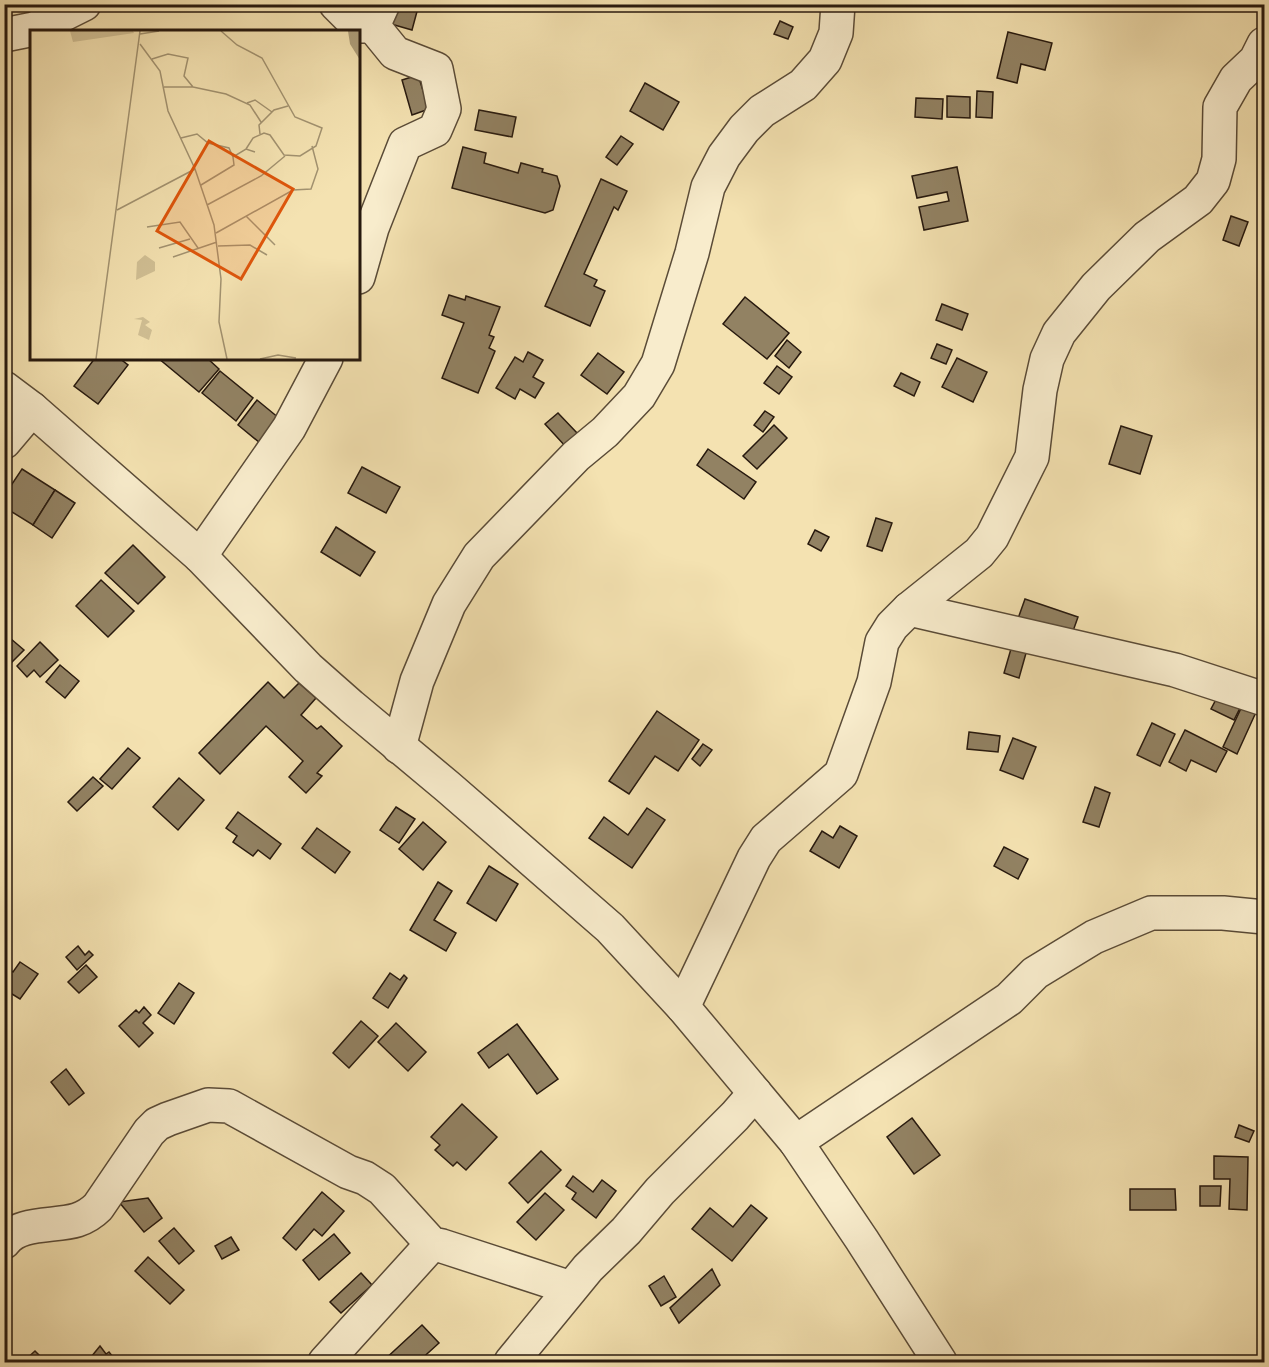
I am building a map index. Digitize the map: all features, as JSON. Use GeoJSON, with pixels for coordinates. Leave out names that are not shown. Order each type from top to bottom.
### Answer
{"type":"FeatureCollection","features":[{"type":"Feature","properties":{"kind":"street"},"geometry":{"type":"LineString","coordinates":[[4,35],[34,29],[84,4]]}},
{"type":"Feature","properties":{"kind":"street"},"geometry":{"type":"LineString","coordinates":[[336,4],[358,26],[378,15],[395,53],[436,69],[444,109],[435,130],[405,144],[372,228],[360,269]]}},
{"type":"Feature","properties":{"kind":"street"},"geometry":{"type":"LineString","coordinates":[[399,747],[417,681],[449,604],[478,556],[576,456],[605,432],[639,396],[658,364],[692,253],[708,187],[723,156],[744,129],[762,111],[803,85],[825,60],[836,33],[838,4]]}},
{"type":"Feature","properties":{"kind":"street"},"geometry":{"type":"LineString","coordinates":[[682,1007],[754,858],[766,839],[841,774],[874,682],[882,642],[892,626],[909,609],[979,553],[992,537],[1032,457],[1040,390],[1047,359],[1059,333],[1096,287],[1147,237],[1198,200],[1213,181],[1219,159],[1220,107],[1236,79],[1256,60],[1264,44]]}},
{"type":"Feature","properties":{"kind":"street"},"geometry":{"type":"LineString","coordinates":[[200,556],[289,428],[325,360]]}},
{"type":"Feature","properties":{"kind":"street"},"geometry":{"type":"LineString","coordinates":[[4,388],[32,409],[200,556],[308,668],[610,928],[682,1007],[796,1142],[940,1362]]}},
{"type":"Feature","properties":{"kind":"street"},"geometry":{"type":"LineString","coordinates":[[4,442],[32,409]]}},
{"type":"Feature","properties":{"kind":"street"},"geometry":{"type":"LineString","coordinates":[[909,609],[1175,670],[1264,699]]}},
{"type":"Feature","properties":{"kind":"street"},"geometry":{"type":"LineString","coordinates":[[796,1142],[1009,999],[1035,973],[1094,937],[1151,913],[1223,913],[1264,917]]}},
{"type":"Feature","properties":{"kind":"street"},"geometry":{"type":"LineString","coordinates":[[511,1362],[605,1250],[755,1093]]}},
{"type":"Feature","properties":{"kind":"street"},"geometry":{"type":"LineString","coordinates":[[4,1242],[16,1231],[88,1216],[98,1208],[149,1132],[157,1124],[208,1105],[229,1106],[382,1189],[432,1244],[571,1288]]}},
{"type":"Feature","properties":{"kind":"street"},"geometry":{"type":"LineString","coordinates":[[325,1362],[432,1244]]}},
{"type":"Feature","properties":{"kind":"building"},"geometry":{"type":"Polygon","coordinates":[[[397,4],[419,4],[412,30],[391,24],[397,4]]]}},
{"type":"Feature","properties":{"kind":"building"},"geometry":{"type":"Polygon","coordinates":[[[780,4],[797,4],[795,11],[779,6],[780,4]]]}},
{"type":"Feature","properties":{"kind":"building"},"geometry":{"type":"Polygon","coordinates":[[[780,21],[793,27],[788,39],[774,34],[780,21]]]}},
{"type":"Feature","properties":{"kind":"building"},"geometry":{"type":"Polygon","coordinates":[[[1008,32],[1052,43],[1045,70],[1021,64],[1017,83],[997,78],[1008,32]]]}},
{"type":"Feature","properties":{"kind":"building"},"geometry":{"type":"Polygon","coordinates":[[[418,75],[429,109],[412,115],[402,80],[418,75]]]}},
{"type":"Feature","properties":{"kind":"building"},"geometry":{"type":"Polygon","coordinates":[[[645,83],[679,102],[663,130],[630,111],[645,83]]]}},
{"type":"Feature","properties":{"kind":"building"},"geometry":{"type":"Polygon","coordinates":[[[977,91],[993,92],[992,118],[976,117],[977,91]]]}},
{"type":"Feature","properties":{"kind":"building"},"geometry":{"type":"Polygon","coordinates":[[[947,96],[970,97],[970,118],[947,117],[947,96]]]}},
{"type":"Feature","properties":{"kind":"building"},"geometry":{"type":"Polygon","coordinates":[[[916,98],[943,99],[942,119],[915,117],[916,98]]]}},
{"type":"Feature","properties":{"kind":"building"},"geometry":{"type":"Polygon","coordinates":[[[479,110],[516,117],[512,137],[475,130],[479,110]]]}},
{"type":"Feature","properties":{"kind":"building"},"geometry":{"type":"Polygon","coordinates":[[[621,136],[633,144],[617,165],[606,157],[621,136]]]}},
{"type":"Feature","properties":{"kind":"building"},"geometry":{"type":"Polygon","coordinates":[[[463,147],[486,153],[484,163],[518,173],[521,163],[543,169],[542,172],[557,176],[560,186],[553,210],[545,213],[452,188],[463,147]]]}},
{"type":"Feature","properties":{"kind":"building"},"geometry":{"type":"Polygon","coordinates":[[[957,167],[968,221],[924,230],[919,207],[949,201],[947,192],[917,198],[912,176],[957,167]]]}},
{"type":"Feature","properties":{"kind":"building"},"geometry":{"type":"Polygon","coordinates":[[[601,179],[627,191],[618,210],[614,207],[584,274],[597,280],[594,286],[605,291],[590,326],[545,306],[601,179]]]}},
{"type":"Feature","properties":{"kind":"building"},"geometry":{"type":"Polygon","coordinates":[[[1231,216],[1248,222],[1239,246],[1223,240],[1231,216]]]}},
{"type":"Feature","properties":{"kind":"building"},"geometry":{"type":"Polygon","coordinates":[[[449,295],[465,300],[466,296],[500,307],[489,335],[494,337],[489,348],[495,351],[478,393],[442,378],[464,323],[442,315],[449,295]]]}},
{"type":"Feature","properties":{"kind":"building"},"geometry":{"type":"Polygon","coordinates":[[[745,297],[789,333],[767,359],[723,324],[745,297]]]}},
{"type":"Feature","properties":{"kind":"building"},"geometry":{"type":"Polygon","coordinates":[[[942,304],[968,314],[962,330],[936,320],[942,304]]]}},
{"type":"Feature","properties":{"kind":"building"},"geometry":{"type":"Polygon","coordinates":[[[787,340],[801,352],[789,368],[775,356],[787,340]]]}},
{"type":"Feature","properties":{"kind":"building"},"geometry":{"type":"Polygon","coordinates":[[[937,344],[952,350],[946,364],[931,358],[937,344]]]}},
{"type":"Feature","properties":{"kind":"building"},"geometry":{"type":"Polygon","coordinates":[[[528,352],[543,360],[533,377],[544,383],[535,398],[520,389],[515,399],[496,388],[515,357],[523,362],[528,352]]]}},
{"type":"Feature","properties":{"kind":"building"},"geometry":{"type":"Polygon","coordinates":[[[598,353],[624,372],[607,394],[581,375],[598,353]]]}},
{"type":"Feature","properties":{"kind":"building"},"geometry":{"type":"Polygon","coordinates":[[[957,358],[987,372],[973,402],[942,387],[957,358]]]}},
{"type":"Feature","properties":{"kind":"building"},"geometry":{"type":"Polygon","coordinates":[[[94,360],[122,360],[128,365],[98,404],[74,386],[94,360]]]}},
{"type":"Feature","properties":{"kind":"building"},"geometry":{"type":"Polygon","coordinates":[[[160,360],[209,360],[219,369],[199,392],[160,360]]]}},
{"type":"Feature","properties":{"kind":"building"},"geometry":{"type":"Polygon","coordinates":[[[777,366],[792,377],[779,394],[764,383],[777,366]]]}},
{"type":"Feature","properties":{"kind":"building"},"geometry":{"type":"Polygon","coordinates":[[[220,371],[253,398],[236,421],[202,393],[220,371]]]}},
{"type":"Feature","properties":{"kind":"building"},"geometry":{"type":"Polygon","coordinates":[[[901,373],[920,382],[914,396],[894,386],[901,373]]]}},
{"type":"Feature","properties":{"kind":"building"},"geometry":{"type":"Polygon","coordinates":[[[257,400],[285,423],[265,447],[238,425],[257,400]]]}},
{"type":"Feature","properties":{"kind":"building"},"geometry":{"type":"Polygon","coordinates":[[[765,411],[774,417],[763,432],[754,425],[765,411]]]}},
{"type":"Feature","properties":{"kind":"building"},"geometry":{"type":"Polygon","coordinates":[[[558,413],[578,434],[566,447],[545,424],[558,413]]]}},
{"type":"Feature","properties":{"kind":"building"},"geometry":{"type":"Polygon","coordinates":[[[774,425],[787,438],[757,469],[743,456],[774,425]]]}},
{"type":"Feature","properties":{"kind":"building"},"geometry":{"type":"Polygon","coordinates":[[[1121,426],[1152,436],[1140,474],[1109,464],[1121,426]]]}},
{"type":"Feature","properties":{"kind":"building"},"geometry":{"type":"Polygon","coordinates":[[[708,449],[756,482],[744,499],[697,465],[708,449]]]}},
{"type":"Feature","properties":{"kind":"building"},"geometry":{"type":"Polygon","coordinates":[[[362,467],[400,487],[386,513],[348,493],[362,467]]]}},
{"type":"Feature","properties":{"kind":"building"},"geometry":{"type":"Polygon","coordinates":[[[22,469],[55,490],[33,525],[4,507],[4,496],[22,469]]]}},
{"type":"Feature","properties":{"kind":"building"},"geometry":{"type":"Polygon","coordinates":[[[55,490],[75,503],[52,538],[33,525],[55,490]]]}},
{"type":"Feature","properties":{"kind":"building"},"geometry":{"type":"Polygon","coordinates":[[[876,518],[892,523],[882,551],[867,546],[876,518]]]}},
{"type":"Feature","properties":{"kind":"building"},"geometry":{"type":"Polygon","coordinates":[[[336,527],[375,552],[360,576],[321,552],[336,527]]]}},
{"type":"Feature","properties":{"kind":"building"},"geometry":{"type":"Polygon","coordinates":[[[815,530],[829,537],[821,551],[808,544],[815,530]]]}},
{"type":"Feature","properties":{"kind":"building"},"geometry":{"type":"Polygon","coordinates":[[[133,545],[165,577],[138,604],[105,573],[133,545]]]}},
{"type":"Feature","properties":{"kind":"building"},"geometry":{"type":"Polygon","coordinates":[[[101,580],[134,611],[108,637],[76,606],[101,580]]]}},
{"type":"Feature","properties":{"kind":"building"},"geometry":{"type":"Polygon","coordinates":[[[1025,599],[1078,617],[1072,634],[1015,627],[1025,599]]]}},
{"type":"Feature","properties":{"kind":"building"},"geometry":{"type":"Polygon","coordinates":[[[4,633],[24,650],[4,670],[4,633]]]}},
{"type":"Feature","properties":{"kind":"building"},"geometry":{"type":"Polygon","coordinates":[[[40,642],[58,660],[40,677],[34,670],[27,677],[17,666],[40,642]]]}},
{"type":"Feature","properties":{"kind":"building"},"geometry":{"type":"Polygon","coordinates":[[[1013,642],[1028,646],[1019,678],[1004,673],[1013,642]]]}},
{"type":"Feature","properties":{"kind":"building"},"geometry":{"type":"Polygon","coordinates":[[[60,665],[79,681],[65,698],[46,682],[60,665]]]}},
{"type":"Feature","properties":{"kind":"building"},"geometry":{"type":"Polygon","coordinates":[[[268,682],[284,698],[299,683],[316,698],[301,715],[317,729],[321,726],[342,746],[317,773],[322,776],[306,793],[289,777],[303,761],[266,726],[220,774],[199,753],[268,682]]]}},
{"type":"Feature","properties":{"kind":"building"},"geometry":{"type":"Polygon","coordinates":[[[1220,692],[1242,704],[1234,720],[1211,709],[1220,692]]]}},
{"type":"Feature","properties":{"kind":"building"},"geometry":{"type":"Polygon","coordinates":[[[1243,704],[1257,710],[1237,754],[1223,747],[1243,704]]]}},
{"type":"Feature","properties":{"kind":"building"},"geometry":{"type":"Polygon","coordinates":[[[657,711],[699,740],[678,771],[655,756],[629,794],[609,781],[657,711]]]}},
{"type":"Feature","properties":{"kind":"building"},"geometry":{"type":"Polygon","coordinates":[[[1152,723],[1175,734],[1160,766],[1137,755],[1152,723]]]}},
{"type":"Feature","properties":{"kind":"building"},"geometry":{"type":"Polygon","coordinates":[[[1185,730],[1227,751],[1216,772],[1191,760],[1186,771],[1169,762],[1185,730]]]}},
{"type":"Feature","properties":{"kind":"building"},"geometry":{"type":"Polygon","coordinates":[[[969,732],[1000,736],[998,752],[967,749],[969,732]]]}},
{"type":"Feature","properties":{"kind":"building"},"geometry":{"type":"Polygon","coordinates":[[[1013,738],[1036,747],[1023,779],[1000,770],[1013,738]]]}},
{"type":"Feature","properties":{"kind":"building"},"geometry":{"type":"Polygon","coordinates":[[[703,744],[712,750],[700,766],[692,759],[703,744]]]}},
{"type":"Feature","properties":{"kind":"building"},"geometry":{"type":"Polygon","coordinates":[[[128,748],[140,758],[112,789],[100,779],[128,748]]]}},
{"type":"Feature","properties":{"kind":"building"},"geometry":{"type":"Polygon","coordinates":[[[93,777],[103,786],[77,811],[68,802],[93,777]]]}},
{"type":"Feature","properties":{"kind":"building"},"geometry":{"type":"Polygon","coordinates":[[[179,778],[204,800],[178,830],[153,807],[179,778]]]}},
{"type":"Feature","properties":{"kind":"building"},"geometry":{"type":"Polygon","coordinates":[[[1095,787],[1110,793],[1099,827],[1083,822],[1095,787]]]}},
{"type":"Feature","properties":{"kind":"building"},"geometry":{"type":"Polygon","coordinates":[[[396,807],[415,819],[399,843],[380,830],[396,807]]]}},
{"type":"Feature","properties":{"kind":"building"},"geometry":{"type":"Polygon","coordinates":[[[647,808],[665,820],[632,868],[589,838],[604,817],[628,835],[647,808]]]}},
{"type":"Feature","properties":{"kind":"building"},"geometry":{"type":"Polygon","coordinates":[[[238,812],[281,844],[270,859],[258,850],[253,856],[233,842],[237,836],[226,828],[238,812]]]}},
{"type":"Feature","properties":{"kind":"building"},"geometry":{"type":"Polygon","coordinates":[[[423,822],[446,842],[423,870],[399,849],[423,822]]]}},
{"type":"Feature","properties":{"kind":"building"},"geometry":{"type":"Polygon","coordinates":[[[840,826],[857,836],[839,868],[810,851],[822,831],[833,838],[840,826]]]}},
{"type":"Feature","properties":{"kind":"building"},"geometry":{"type":"Polygon","coordinates":[[[317,828],[350,852],[335,873],[302,848],[317,828]]]}},
{"type":"Feature","properties":{"kind":"building"},"geometry":{"type":"Polygon","coordinates":[[[1004,847],[1028,859],[1018,879],[994,866],[1004,847]]]}},
{"type":"Feature","properties":{"kind":"building"},"geometry":{"type":"Polygon","coordinates":[[[489,866],[518,884],[496,921],[467,903],[489,866]]]}},
{"type":"Feature","properties":{"kind":"building"},"geometry":{"type":"Polygon","coordinates":[[[438,882],[452,891],[434,920],[456,933],[446,951],[410,930],[438,882]]]}},
{"type":"Feature","properties":{"kind":"building"},"geometry":{"type":"Polygon","coordinates":[[[78,946],[85,955],[89,951],[93,955],[77,970],[66,957],[78,946]]]}},
{"type":"Feature","properties":{"kind":"building"},"geometry":{"type":"Polygon","coordinates":[[[20,962],[38,974],[20,999],[4,989],[4,970],[6,967],[13,972],[20,962]]]}},
{"type":"Feature","properties":{"kind":"building"},"geometry":{"type":"Polygon","coordinates":[[[86,965],[97,977],[79,993],[68,982],[86,965]]]}},
{"type":"Feature","properties":{"kind":"building"},"geometry":{"type":"Polygon","coordinates":[[[390,973],[400,980],[404,975],[407,978],[388,1008],[373,998],[390,973]]]}},
{"type":"Feature","properties":{"kind":"building"},"geometry":{"type":"Polygon","coordinates":[[[179,983],[194,993],[174,1024],[158,1013],[179,983]]]}},
{"type":"Feature","properties":{"kind":"building"},"geometry":{"type":"Polygon","coordinates":[[[144,1007],[151,1015],[143,1023],[153,1033],[139,1047],[119,1026],[136,1010],[139,1013],[144,1007]]]}},
{"type":"Feature","properties":{"kind":"building"},"geometry":{"type":"Polygon","coordinates":[[[361,1021],[378,1036],[349,1068],[333,1053],[361,1021]]]}},
{"type":"Feature","properties":{"kind":"building"},"geometry":{"type":"Polygon","coordinates":[[[396,1023],[426,1052],[408,1071],[378,1042],[396,1023]]]}},
{"type":"Feature","properties":{"kind":"building"},"geometry":{"type":"Polygon","coordinates":[[[517,1024],[558,1079],[537,1094],[508,1054],[489,1068],[478,1053],[517,1024]]]}},
{"type":"Feature","properties":{"kind":"building"},"geometry":{"type":"Polygon","coordinates":[[[66,1069],[84,1093],[69,1105],[51,1082],[66,1069]]]}},
{"type":"Feature","properties":{"kind":"building"},"geometry":{"type":"Polygon","coordinates":[[[462,1104],[497,1137],[466,1170],[457,1162],[453,1166],[435,1150],[440,1145],[431,1137],[462,1104]]]}},
{"type":"Feature","properties":{"kind":"building"},"geometry":{"type":"Polygon","coordinates":[[[912,1118],[940,1155],[914,1174],[887,1137],[912,1118]]]}},
{"type":"Feature","properties":{"kind":"building"},"geometry":{"type":"Polygon","coordinates":[[[1239,1125],[1254,1131],[1249,1142],[1235,1137],[1239,1125]]]}},
{"type":"Feature","properties":{"kind":"building"},"geometry":{"type":"Polygon","coordinates":[[[541,1151],[561,1170],[528,1203],[509,1183],[541,1151]]]}},
{"type":"Feature","properties":{"kind":"building"},"geometry":{"type":"Polygon","coordinates":[[[1214,1156],[1248,1157],[1247,1210],[1229,1209],[1230,1179],[1214,1179],[1214,1156]]]}},
{"type":"Feature","properties":{"kind":"building"},"geometry":{"type":"Polygon","coordinates":[[[573,1176],[593,1192],[602,1180],[616,1191],[596,1218],[572,1199],[576,1193],[566,1186],[573,1176]]]}},
{"type":"Feature","properties":{"kind":"building"},"geometry":{"type":"Polygon","coordinates":[[[1200,1186],[1221,1186],[1220,1206],[1200,1206],[1200,1186]]]}},
{"type":"Feature","properties":{"kind":"building"},"geometry":{"type":"Polygon","coordinates":[[[1130,1189],[1175,1189],[1176,1210],[1130,1210],[1130,1189]]]}},
{"type":"Feature","properties":{"kind":"building"},"geometry":{"type":"Polygon","coordinates":[[[322,1192],[344,1211],[322,1236],[314,1229],[296,1250],[283,1238],[322,1192]]]}},
{"type":"Feature","properties":{"kind":"building"},"geometry":{"type":"Polygon","coordinates":[[[545,1193],[564,1210],[536,1240],[517,1222],[545,1193]]]}},
{"type":"Feature","properties":{"kind":"building"},"geometry":{"type":"Polygon","coordinates":[[[148,1198],[162,1218],[144,1232],[119,1202],[148,1198]]]}},
{"type":"Feature","properties":{"kind":"building"},"geometry":{"type":"Polygon","coordinates":[[[751,1205],[767,1218],[732,1261],[692,1229],[710,1208],[733,1227],[751,1205]]]}},
{"type":"Feature","properties":{"kind":"building"},"geometry":{"type":"Polygon","coordinates":[[[174,1228],[194,1251],[179,1264],[159,1241],[174,1228]]]}},
{"type":"Feature","properties":{"kind":"building"},"geometry":{"type":"Polygon","coordinates":[[[334,1234],[350,1253],[319,1280],[303,1260],[334,1234]]]}},
{"type":"Feature","properties":{"kind":"building"},"geometry":{"type":"Polygon","coordinates":[[[231,1237],[239,1250],[222,1259],[215,1246],[231,1237]]]}},
{"type":"Feature","properties":{"kind":"building"},"geometry":{"type":"Polygon","coordinates":[[[148,1257],[184,1290],[170,1304],[135,1271],[148,1257]]]}},
{"type":"Feature","properties":{"kind":"building"},"geometry":{"type":"Polygon","coordinates":[[[712,1269],[720,1285],[679,1323],[670,1308],[712,1269]]]}},
{"type":"Feature","properties":{"kind":"building"},"geometry":{"type":"Polygon","coordinates":[[[361,1273],[372,1285],[341,1313],[330,1302],[361,1273]]]}},
{"type":"Feature","properties":{"kind":"building"},"geometry":{"type":"Polygon","coordinates":[[[664,1276],[676,1297],[661,1306],[649,1286],[664,1276]]]}},
{"type":"Feature","properties":{"kind":"building"},"geometry":{"type":"Polygon","coordinates":[[[422,1325],[439,1343],[418,1362],[382,1362],[422,1325]]]}},
{"type":"Feature","properties":{"kind":"building"},"geometry":{"type":"Polygon","coordinates":[[[100,1346],[106,1354],[109,1352],[113,1357],[108,1362],[87,1362],[100,1346]]]}},
{"type":"Feature","properties":{"kind":"building"},"geometry":{"type":"Polygon","coordinates":[[[35,1351],[46,1362],[23,1362],[35,1351]]]}}]}
